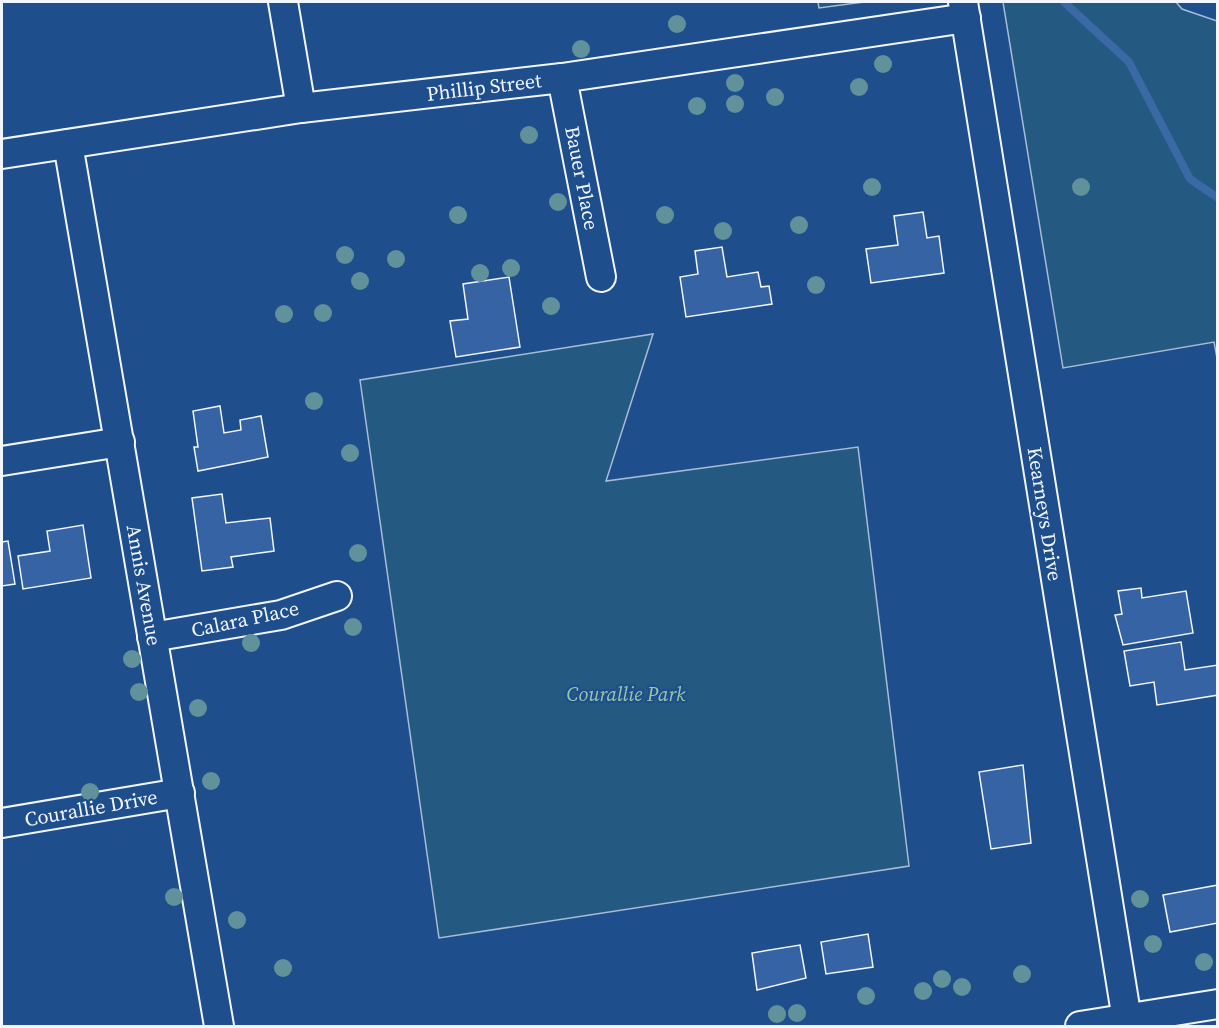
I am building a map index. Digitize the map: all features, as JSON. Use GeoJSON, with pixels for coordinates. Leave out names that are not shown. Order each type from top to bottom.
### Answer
{"type":"FeatureCollection","features":[{"type":"Feature","properties":{"kind":"street"},"geometry":{"type":"LineString","coordinates":[[283,2],[301,108]]}},
{"type":"Feature","properties":{"kind":"street","name":"Phillip Street"},"geometry":{"type":"LineString","coordinates":[[2,154],[301,108],[562,78],[964,10]]}},
{"type":"Feature","properties":{"kind":"street","name":"Kearneys Drive"},"geometry":{"type":"LineString","coordinates":[[964,10],[1127,1023]]}},
{"type":"Feature","properties":{"kind":"street","name":"Bauer Place"},"geometry":{"type":"LineString","coordinates":[[562,78],[601,277]]}},
{"type":"Feature","properties":{"kind":"street","name":"Annis Avenue"},"geometry":{"type":"LineString","coordinates":[[68,144],[219,1026]]}},
{"type":"Feature","properties":{"kind":"street"},"geometry":{"type":"LineString","coordinates":[[2,460],[120,442]]}},
{"type":"Feature","properties":{"kind":"street","name":"Calara Place"},"geometry":{"type":"LineString","coordinates":[[152,637],[281,615],[337,596]]}},
{"type":"Feature","properties":{"kind":"street","name":"Courallie Drive"},"geometry":{"type":"LineString","coordinates":[[2,823],[180,794]]}},
{"type":"Feature","properties":{"kind":"street"},"geometry":{"type":"LineString","coordinates":[[1080,1026],[1127,1023],[1218,1004]]}},
{"type":"Feature","properties":{"kind":"green space"},"geometry":{"type":"Polygon","coordinates":[[[818,2],[864,2],[819,8],[818,2]]]}},
{"type":"Feature","properties":{"kind":"green space"},"geometry":{"type":"Polygon","coordinates":[[[1003,2],[1176,2],[1182,9],[1217,21],[1217,358],[1214,342],[1063,368],[1003,2]]]}},
{"type":"Feature","properties":{"kind":"green space","name":"Courallie Park"},"geometry":{"type":"Polygon","coordinates":[[[653,334],[606,481],[858,447],[909,866],[439,938],[360,380],[653,334]]]}},
{"type":"Feature","properties":{"kind":"building"},"geometry":{"type":"Polygon","coordinates":[[[923,212],[927,238],[939,236],[944,273],[871,283],[866,249],[898,245],[894,216],[923,212]]]}},
{"type":"Feature","properties":{"kind":"building"},"geometry":{"type":"Polygon","coordinates":[[[722,247],[727,277],[758,272],[761,287],[769,286],[772,304],[686,317],[680,277],[698,274],[695,251],[722,247]]]}},
{"type":"Feature","properties":{"kind":"building"},"geometry":{"type":"Polygon","coordinates":[[[509,277],[520,347],[456,357],[450,321],[468,319],[463,284],[509,277]]]}},
{"type":"Feature","properties":{"kind":"building"},"geometry":{"type":"Polygon","coordinates":[[[220,406],[224,433],[241,430],[240,420],[261,416],[268,457],[198,471],[194,447],[198,447],[193,411],[220,406]]]}},
{"type":"Feature","properties":{"kind":"building"},"geometry":{"type":"Polygon","coordinates":[[[222,494],[226,523],[270,518],[274,551],[231,557],[233,567],[202,571],[192,498],[222,494]]]}},
{"type":"Feature","properties":{"kind":"building"},"geometry":{"type":"Polygon","coordinates":[[[83,525],[91,578],[23,589],[18,556],[50,551],[47,531],[83,525]]]}},
{"type":"Feature","properties":{"kind":"building"},"geometry":{"type":"Polygon","coordinates":[[[8,541],[15,584],[2,586],[2,542],[8,541]]]}},
{"type":"Feature","properties":{"kind":"building"},"geometry":{"type":"Polygon","coordinates":[[[1141,588],[1142,598],[1186,591],[1193,633],[1123,645],[1115,615],[1122,614],[1118,591],[1141,588]]]}},
{"type":"Feature","properties":{"kind":"building"},"geometry":{"type":"Polygon","coordinates":[[[1181,642],[1185,670],[1218,665],[1218,695],[1157,705],[1154,682],[1130,686],[1124,651],[1181,642]]]}},
{"type":"Feature","properties":{"kind":"building"},"geometry":{"type":"Polygon","coordinates":[[[1023,765],[1031,843],[991,849],[979,772],[1023,765]]]}},
{"type":"Feature","properties":{"kind":"building"},"geometry":{"type":"Polygon","coordinates":[[[1218,885],[1218,923],[1170,932],[1163,895],[1218,885]]]}},
{"type":"Feature","properties":{"kind":"building"},"geometry":{"type":"Polygon","coordinates":[[[868,934],[873,967],[826,974],[821,942],[868,934]]]}},
{"type":"Feature","properties":{"kind":"building"},"geometry":{"type":"Polygon","coordinates":[[[800,945],[806,978],[757,990],[752,953],[800,945]]]}},
{"type":"Feature","properties":{"kind":"waterway"},"geometry":{"type":"LineString","coordinates":[[1064,2],[1129,62],[1190,179],[1218,198]]}}]}
